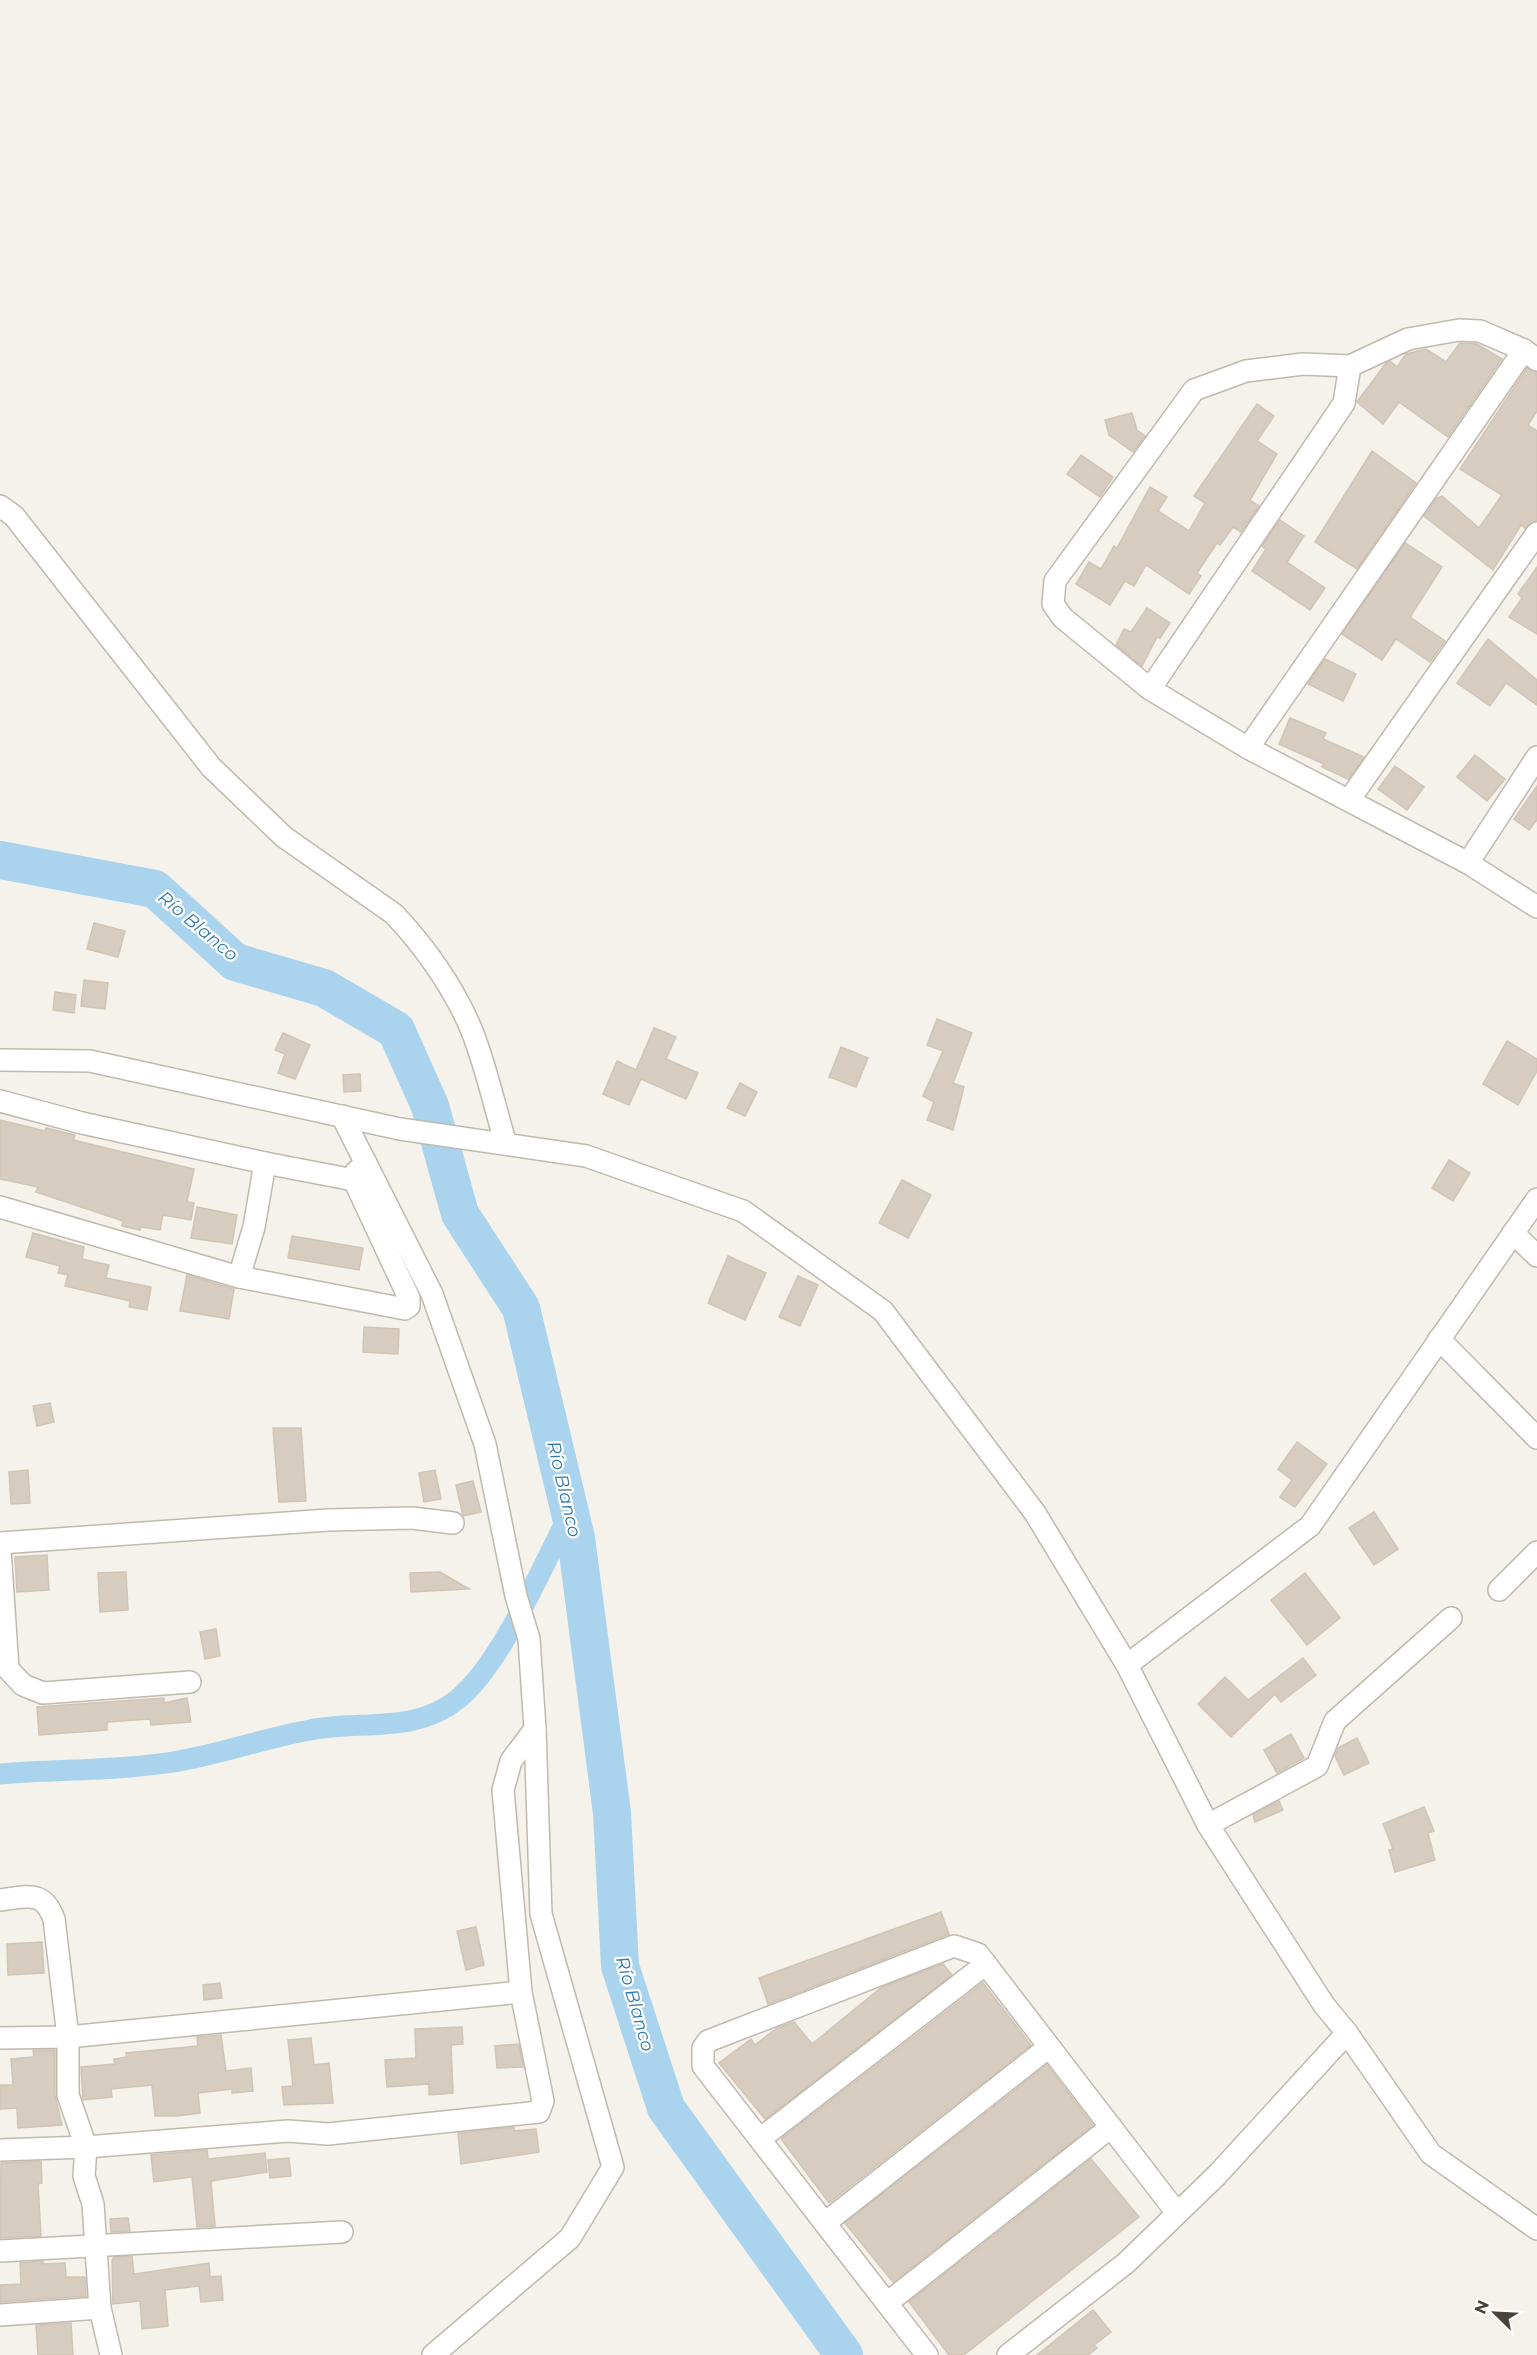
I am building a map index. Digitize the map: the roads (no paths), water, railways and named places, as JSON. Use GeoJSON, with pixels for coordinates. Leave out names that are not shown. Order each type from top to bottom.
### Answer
{"type":"FeatureCollection","features":[{"type":"Feature","properties":{"kind":"street"},"geometry":{"type":"LineString","coordinates":[[1248,748],[1530,355],[1480,332],[1459,330],[1408,339],[1350,366],[1303,363],[1246,371],[1194,390],[1054,581],[1053,604],[1063,618],[1150,689],[1248,748],[1468,863],[1537,907]]}},
{"type":"Feature","properties":{"kind":"street"},"geometry":{"type":"LineString","coordinates":[[1150,689],[1344,403],[1350,366]]}},
{"type":"Feature","properties":{"kind":"street"},"geometry":{"type":"LineString","coordinates":[[0,506],[14,516],[211,767],[284,837],[394,914],[406,927],[448,985],[470,1026],[496,1143]]}},
{"type":"Feature","properties":{"kind":"street"},"geometry":{"type":"LineString","coordinates":[[1349,800],[1537,533]]}},
{"type":"Feature","properties":{"kind":"street"},"geometry":{"type":"LineString","coordinates":[[1468,863],[1537,758]]}},
{"type":"Feature","properties":{"kind":"street"},"geometry":{"type":"LineString","coordinates":[[0,1060],[90,1061],[400,1129],[586,1156],[743,1211],[884,1311],[1035,1513],[1127,1665],[1208,1825],[1324,2005],[1347,2033],[1431,2154],[1537,2229]]}},
{"type":"Feature","properties":{"kind":"street"},"geometry":{"type":"LineString","coordinates":[[0,1101],[82,1123],[265,1163],[360,1172]]}},
{"type":"Feature","properties":{"kind":"street"},"geometry":{"type":"LineString","coordinates":[[0,1207],[239,1277],[405,1309],[409,1306],[409,1298],[360,1172],[342,1116]]}},
{"type":"Feature","properties":{"kind":"street"},"geometry":{"type":"LineString","coordinates":[[239,1277],[254,1227],[265,1163]]}},
{"type":"Feature","properties":{"kind":"street"},"geometry":{"type":"LineString","coordinates":[[360,1172],[432,1294],[485,1444],[528,1639],[535,1729],[541,1914],[613,2167],[570,2238],[433,2355]]}},
{"type":"Feature","properties":{"kind":"street"},"geometry":{"type":"LineString","coordinates":[[1127,1665],[1310,1526],[1537,1199]]}},
{"type":"Feature","properties":{"kind":"street"},"geometry":{"type":"LineString","coordinates":[[1513,1233],[1537,1256]]}},
{"type":"Feature","properties":{"kind":"street"},"geometry":{"type":"LineString","coordinates":[[1439,1339],[1537,1438]]}},
{"type":"Feature","properties":{"kind":"street"},"geometry":{"type":"LineString","coordinates":[[0,1543],[328,1520],[412,1518],[453,1523]]}},
{"type":"Feature","properties":{"kind":"street"},"geometry":{"type":"LineString","coordinates":[[0,1549],[4,1670],[23,1685],[42,1693],[190,1682]]}},
{"type":"Feature","properties":{"kind":"street"},"geometry":{"type":"LineString","coordinates":[[1499,1590],[1537,1552]]}},
{"type":"Feature","properties":{"kind":"street"},"geometry":{"type":"LineString","coordinates":[[1208,1825],[1317,1766],[1335,1720],[1451,1618]]}},
{"type":"Feature","properties":{"kind":"street"},"geometry":{"type":"LineString","coordinates":[[0,2150],[86,2147],[288,2131],[328,2134],[539,2112],[543,2101],[521,1992],[503,1790],[511,1761],[535,1729]]}},
{"type":"Feature","properties":{"kind":"street"},"geometry":{"type":"LineString","coordinates":[[0,1900],[34,1897],[49,1905],[54,1919],[68,2037],[68,2095],[86,2147],[84,2176],[93,2204],[100,2308],[111,2355]]}},
{"type":"Feature","properties":{"kind":"street"},"geometry":{"type":"LineString","coordinates":[[927,2355],[703,2066],[703,2048],[708,2041],[954,1946],[978,1954],[1177,2213]]}},
{"type":"Feature","properties":{"kind":"street"},"geometry":{"type":"LineString","coordinates":[[760,2139],[986,1964]]}},
{"type":"Feature","properties":{"kind":"street"},"geometry":{"type":"LineString","coordinates":[[0,2038],[68,2037],[521,1992]]}},
{"type":"Feature","properties":{"kind":"street"},"geometry":{"type":"LineString","coordinates":[[1008,2355],[1126,2263],[1225,2167],[1347,2033]]}},
{"type":"Feature","properties":{"kind":"street"},"geometry":{"type":"LineString","coordinates":[[825,2223],[1049,2047]]}},
{"type":"Feature","properties":{"kind":"street"},"geometry":{"type":"LineString","coordinates":[[887,2303],[1111,2127]]}},
{"type":"Feature","properties":{"kind":"street"},"geometry":{"type":"LineString","coordinates":[[0,2251],[342,2232]]}},
{"type":"Feature","properties":{"kind":"street"},"geometry":{"type":"LineString","coordinates":[[0,2315],[100,2308]]}},
{"type":"Feature","properties":{"kind":"waterway","name":"Río Blanco"},"geometry":{"type":"LineString","coordinates":[[0,860],[155,889],[235,962],[324,988],[396,1030],[430,1106],[460,1214],[521,1308],[576,1538],[612,1813],[620,1966],[666,2108],[844,2355]]}},
{"type":"Feature","properties":{"kind":"waterway"},"geometry":{"type":"LineString","coordinates":[[0,1774],[130,1767],[173,1762],[310,1730],[406,1722],[442,1710],[458,1699],[474,1683],[506,1638],[570,1513]]}}]}
